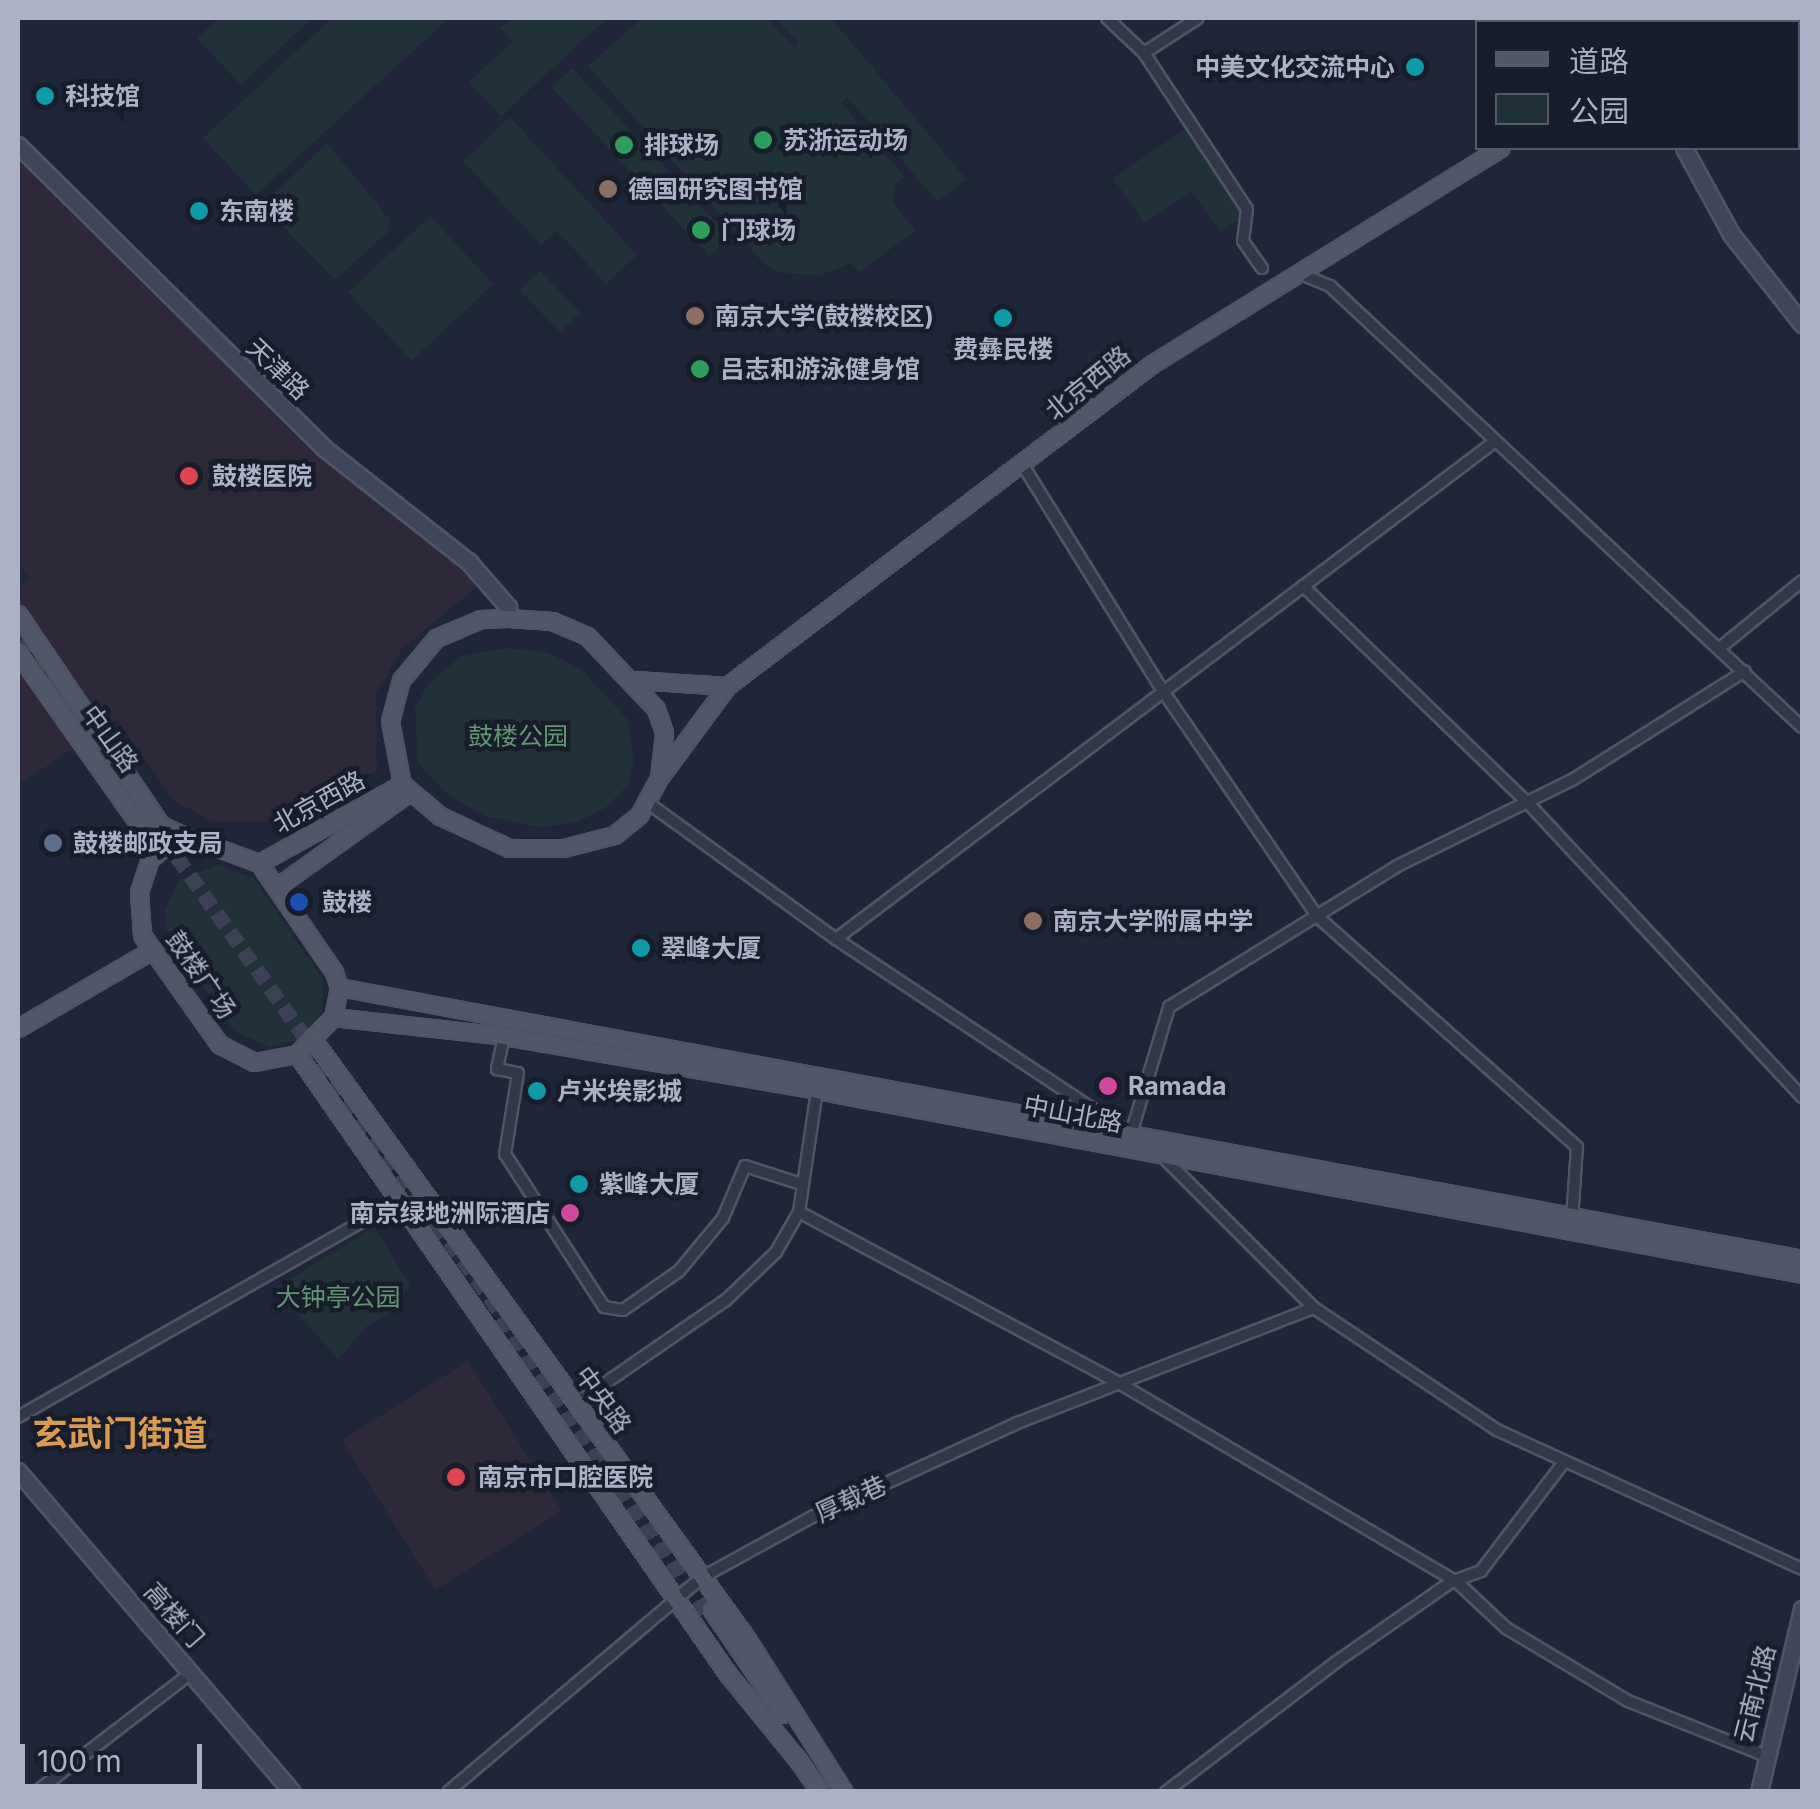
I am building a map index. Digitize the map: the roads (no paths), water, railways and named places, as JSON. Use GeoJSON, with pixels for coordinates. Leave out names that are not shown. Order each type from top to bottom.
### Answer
{"type":"FeatureCollection","features":[{"type":"Feature","properties":{"kind":"main road","name":"北京西路"},"geometry":{"type":"LineString","coordinates":[[659,778],[727,686],[1024,467],[1152,364],[1497,150]]}},
{"type":"Feature","properties":{"kind":"main road"},"geometry":{"type":"LineString","coordinates":[[18,614],[160,825],[259,863],[278,886],[340,987],[333,1018],[314,1042],[297,1054],[726,1673],[802,1764]]}},
{"type":"Feature","properties":{"kind":"main road"},"geometry":{"type":"LineString","coordinates":[[508,618],[571,627],[635,680],[662,724],[659,778],[648,804],[614,835],[534,850],[473,834],[405,788],[390,720],[401,680],[436,638],[481,619],[508,618]]}},
{"type":"Feature","properties":{"kind":"main road","name":"中山路"},"geometry":{"type":"LineString","coordinates":[[18,653],[145,833],[150,858]]}},
{"type":"Feature","properties":{"kind":"main road"},"geometry":{"type":"LineString","coordinates":[[635,680],[727,686]]}},
{"type":"Feature","properties":{"kind":"main road","name":"北京西路"},"geometry":{"type":"LineString","coordinates":[[259,863],[405,788]]}},
{"type":"Feature","properties":{"kind":"main road","name":"北京西路"},"geometry":{"type":"LineString","coordinates":[[278,886],[405,788]]}},
{"type":"Feature","properties":{"kind":"main road"},"geometry":{"type":"LineString","coordinates":[[150,858],[172,840],[194,839]]}},
{"type":"Feature","properties":{"kind":"main road","name":"鼓楼广场"},"geometry":{"type":"LineString","coordinates":[[150,858],[138,908],[152,950],[230,1052],[265,1063],[297,1054]]}},
{"type":"Feature","properties":{"kind":"main road"},"geometry":{"type":"LineString","coordinates":[[18,1028],[152,950]]}},
{"type":"Feature","properties":{"kind":"main road","name":"中山北路"},"geometry":{"type":"LineString","coordinates":[[340,987],[818,1082],[1163,1156],[1802,1274]]}},
{"type":"Feature","properties":{"kind":"main road","name":"中山北路"},"geometry":{"type":"LineString","coordinates":[[333,1018],[504,1036],[818,1082],[1131,1134],[1572,1220],[1802,1259]]}},
{"type":"Feature","properties":{"kind":"main road","name":"中央路"},"geometry":{"type":"LineString","coordinates":[[314,1042],[701,1578],[844,1792]]}},
{"type":"Feature","properties":{"kind":"main road"},"geometry":{"type":"LineString","coordinates":[[820,1792],[707,1614],[836,1792]]}},
{"type":"Feature","properties":{"kind":"street"},"geometry":{"type":"LineString","coordinates":[[1107,18],[1144,53],[1247,209],[1243,241],[1262,268]]}},
{"type":"Feature","properties":{"kind":"street"},"geometry":{"type":"LineString","coordinates":[[1144,53],[1198,18]]}},
{"type":"Feature","properties":{"kind":"street","name":"天津路"},"geometry":{"type":"LineString","coordinates":[[18,144],[324,448],[469,562],[508,606],[508,618]]}},
{"type":"Feature","properties":{"kind":"street"},"geometry":{"type":"LineString","coordinates":[[1685,150],[1731,234],[1802,324]]}},
{"type":"Feature","properties":{"kind":"street"},"geometry":{"type":"LineString","coordinates":[[1300,274],[1330,286],[1494,442],[1721,647],[1802,727]]}},
{"type":"Feature","properties":{"kind":"street"},"geometry":{"type":"LineString","coordinates":[[836,939],[1494,442]]}},
{"type":"Feature","properties":{"kind":"street"},"geometry":{"type":"LineString","coordinates":[[1024,467],[1163,692],[1318,917],[1577,1148],[1572,1220]]}},
{"type":"Feature","properties":{"kind":"street"},"geometry":{"type":"LineString","coordinates":[[1721,647],[1802,581]]}},
{"type":"Feature","properties":{"kind":"street"},"geometry":{"type":"LineString","coordinates":[[1304,586],[1528,802],[1802,1098]]}},
{"type":"Feature","properties":{"kind":"street"},"geometry":{"type":"LineString","coordinates":[[1131,1134],[1170,1008],[1397,866],[1528,802],[1745,671]]}},
{"type":"Feature","properties":{"kind":"street"},"geometry":{"type":"LineString","coordinates":[[648,804],[836,939],[1163,1156],[1314,1308],[1497,1430],[1802,1568]]}},
{"type":"Feature","properties":{"kind":"street"},"geometry":{"type":"LineString","coordinates":[[504,1036],[497,1069],[518,1074],[505,1154],[604,1307],[614,1312],[679,1271],[723,1218],[745,1166],[801,1184]]}},
{"type":"Feature","properties":{"kind":"street"},"geometry":{"type":"LineString","coordinates":[[575,1404],[752,1280],[800,1212],[818,1082]]}},
{"type":"Feature","properties":{"kind":"street"},"geometry":{"type":"LineString","coordinates":[[18,1417],[398,1201]]}},
{"type":"Feature","properties":{"kind":"street"},"geometry":{"type":"LineString","coordinates":[[800,1212],[1119,1384],[1457,1582],[1506,1628],[1628,1701],[1764,1755]]}},
{"type":"Feature","properties":{"kind":"street","name":"厚载巷"},"geometry":{"type":"LineString","coordinates":[[448,1792],[701,1578],[812,1517],[1119,1384],[1314,1308]]}},
{"type":"Feature","properties":{"kind":"street"},"geometry":{"type":"LineString","coordinates":[[1166,1792],[1336,1662],[1457,1582],[1481,1571],[1504,1546],[1564,1462]]}},
{"type":"Feature","properties":{"kind":"street","name":"高楼门"},"geometry":{"type":"LineString","coordinates":[[18,1471],[292,1792]]}},
{"type":"Feature","properties":{"kind":"street","name":"云南北路"},"geometry":{"type":"LineString","coordinates":[[1759,1792],[1764,1755],[1802,1609]]}},
{"type":"Feature","properties":{"kind":"street"},"geometry":{"type":"LineString","coordinates":[[36,1792],[190,1673]]}},
{"type":"Feature","properties":{"kind":"tunnel"},"geometry":{"type":"LineString","coordinates":[[25,637],[113,767]]}},
{"type":"Feature","properties":{"kind":"tunnel"},"geometry":{"type":"LineString","coordinates":[[150,819],[316,1053]]}},
{"type":"Feature","properties":{"kind":"tunnel"},"geometry":{"type":"LineString","coordinates":[[301,1047],[438,1241]]}},
{"type":"Feature","properties":{"kind":"tunnel"},"geometry":{"type":"LineString","coordinates":[[436,1222],[712,1610]]}},
{"type":"Feature","properties":{"kind":"tunnel"},"geometry":{"type":"LineString","coordinates":[[494,1321],[701,1617]]}},
{"type":"Feature","properties":{"kind":"place","name":"中美文化交流中心"},"geometry":{"type":"Point","coordinates":[1415,67]}},
{"type":"Feature","properties":{"kind":"place","name":"科技馆"},"geometry":{"type":"Point","coordinates":[45,96]}},
{"type":"Feature","properties":{"kind":"place","name":"苏浙运动场"},"geometry":{"type":"Point","coordinates":[763,140]}},
{"type":"Feature","properties":{"kind":"place","name":"排球场"},"geometry":{"type":"Point","coordinates":[624,145]}},
{"type":"Feature","properties":{"kind":"place","name":"德国研究图书馆"},"geometry":{"type":"Point","coordinates":[608,189]}},
{"type":"Feature","properties":{"kind":"place","name":"东南楼"},"geometry":{"type":"Point","coordinates":[199,211]}},
{"type":"Feature","properties":{"kind":"place","name":"门球场"},"geometry":{"type":"Point","coordinates":[701,230]}},
{"type":"Feature","properties":{"kind":"place","name":"南京大学(鼓楼校区)"},"geometry":{"type":"Point","coordinates":[695,316]}},
{"type":"Feature","properties":{"kind":"place","name":"费彝民楼"},"geometry":{"type":"Point","coordinates":[1003,318]}},
{"type":"Feature","properties":{"kind":"place","name":"吕志和游泳健身馆"},"geometry":{"type":"Point","coordinates":[700,369]}},
{"type":"Feature","properties":{"kind":"place","name":"鼓楼医院"},"geometry":{"type":"Point","coordinates":[189,476]}},
{"type":"Feature","properties":{"kind":"place","name":"鼓楼邮政支局"},"geometry":{"type":"Point","coordinates":[53,843]}},
{"type":"Feature","properties":{"kind":"place","name":"鼓楼"},"geometry":{"type":"Point","coordinates":[299,902]}},
{"type":"Feature","properties":{"kind":"place","name":"南京大学附属中学"},"geometry":{"type":"Point","coordinates":[1033,921]}},
{"type":"Feature","properties":{"kind":"place","name":"翠峰大厦"},"geometry":{"type":"Point","coordinates":[641,948]}},
{"type":"Feature","properties":{"kind":"place","name":"Ramada"},"geometry":{"type":"Point","coordinates":[1108,1086]}},
{"type":"Feature","properties":{"kind":"place","name":"卢米埃影城"},"geometry":{"type":"Point","coordinates":[537,1091]}},
{"type":"Feature","properties":{"kind":"place","name":"紫峰大厦"},"geometry":{"type":"Point","coordinates":[579,1184]}},
{"type":"Feature","properties":{"kind":"place","name":"南京绿地洲际酒店"},"geometry":{"type":"Point","coordinates":[570,1213]}},
{"type":"Feature","properties":{"kind":"place","name":"南京市口腔医院"},"geometry":{"type":"Point","coordinates":[456,1477]}},
{"type":"Feature","properties":{"kind":"district","name":"玄武门街道"},"geometry":{"type":"Point","coordinates":[120,1433]}},
{"type":"Feature","properties":{"kind":"park label","name":"鼓楼公园"},"geometry":{"type":"Point","coordinates":[518,736]}},
{"type":"Feature","properties":{"kind":"park label","name":"大钟亭公园"},"geometry":{"type":"Point","coordinates":[338,1297]}}]}
